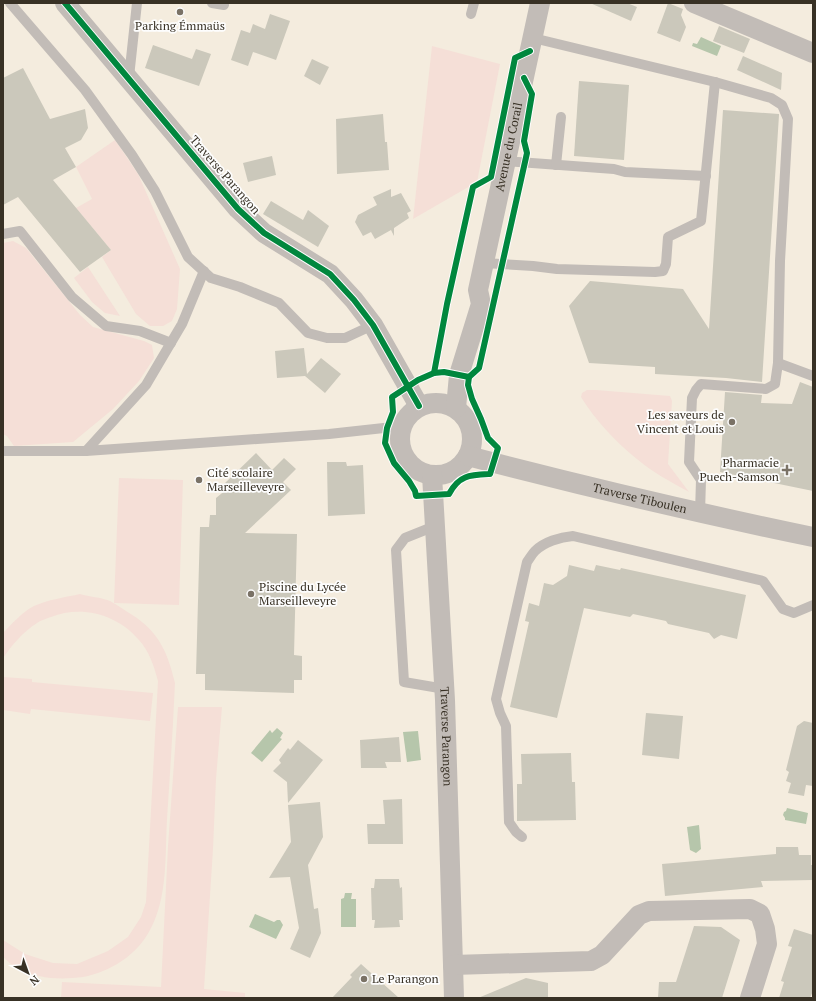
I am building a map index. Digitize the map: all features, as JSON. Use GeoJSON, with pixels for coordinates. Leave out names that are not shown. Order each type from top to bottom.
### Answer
{"type":"FeatureCollection","features":[{"type":"Feature","properties":{"kind":"street","name":"Traverse Parangon"},"geometry":{"type":"LineString","coordinates":[[65,3],[238,209],[264,233],[330,274],[354,300],[373,325],[419,406]]}},
{"type":"Feature","properties":{"kind":"street","name":"Avenue du Corail"},"geometry":{"type":"LineString","coordinates":[[447,405],[460,375],[479,297],[484,263],[540,3]]}},
{"type":"Feature","properties":{"kind":"street"},"geometry":{"type":"LineString","coordinates":[[694,3],[813,53]]}},
{"type":"Feature","properties":{"kind":"street"},"geometry":{"type":"LineString","coordinates":[[429,403],[447,405],[464,415],[471,430],[473,435],[472,446],[468,456],[462,465],[443,475],[432,475],[417,470],[405,458],[400,443],[402,426],[406,418],[419,406],[429,403]]}},
{"type":"Feature","properties":{"kind":"street","name":"Traverse Tiboulen"},"geometry":{"type":"LineString","coordinates":[[468,456],[700,513],[813,537]]}},
{"type":"Feature","properties":{"kind":"street","name":"Traverse Parangon"},"geometry":{"type":"LineString","coordinates":[[432,475],[445,689],[454,998]]}},
{"type":"Feature","properties":{"kind":"street"},"geometry":{"type":"LineString","coordinates":[[453,965],[591,961],[602,955],[639,915],[649,912],[750,909],[760,914],[765,929],[767,944],[750,998]]}},
{"type":"Feature","properties":{"kind":"lane"},"geometry":{"type":"LineString","coordinates":[[10,3],[85,90],[132,155],[155,191],[188,257],[211,278],[240,287],[279,303],[308,333],[328,338],[345,338],[373,325]]}},
{"type":"Feature","properties":{"kind":"lane"},"geometry":{"type":"LineString","coordinates":[[129,79],[137,3]]}},
{"type":"Feature","properties":{"kind":"lane"},"geometry":{"type":"LineString","coordinates":[[212,3],[224,5]]}},
{"type":"Feature","properties":{"kind":"lane"},"geometry":{"type":"LineString","coordinates":[[471,14],[474,3]]}},
{"type":"Feature","properties":{"kind":"lane"},"geometry":{"type":"LineString","coordinates":[[533,38],[714,82],[771,98],[782,105],[788,119],[780,261],[778,363],[775,384],[766,389],[701,384],[696,390],[692,398],[688,462],[702,480],[700,513]]}},
{"type":"Feature","properties":{"kind":"lane"},"geometry":{"type":"LineString","coordinates":[[484,263],[557,269],[663,271],[666,264],[668,237],[702,222],[714,82]]}},
{"type":"Feature","properties":{"kind":"lane"},"geometry":{"type":"LineString","coordinates":[[556,165],[561,117]]}},
{"type":"Feature","properties":{"kind":"lane"},"geometry":{"type":"LineString","coordinates":[[506,161],[614,169],[626,172],[706,176]]}},
{"type":"Feature","properties":{"kind":"lane"},"geometry":{"type":"LineString","coordinates":[[3,234],[20,231],[72,297],[106,326],[140,331],[171,343]]}},
{"type":"Feature","properties":{"kind":"lane"},"geometry":{"type":"LineString","coordinates":[[86,451],[146,385],[182,324],[204,271]]}},
{"type":"Feature","properties":{"kind":"lane"},"geometry":{"type":"LineString","coordinates":[[778,363],[813,376]]}},
{"type":"Feature","properties":{"kind":"lane"},"geometry":{"type":"LineString","coordinates":[[3,451],[86,451],[328,434],[402,426]]}},
{"type":"Feature","properties":{"kind":"lane"},"geometry":{"type":"LineString","coordinates":[[435,526],[405,538],[396,550],[404,682],[445,689]]}},
{"type":"Feature","properties":{"kind":"lane"},"geometry":{"type":"LineString","coordinates":[[522,837],[516,832],[509,822],[506,726],[496,699],[527,562],[535,551],[548,542],[561,537],[573,536],[763,581],[783,609],[794,612],[813,605]]}},
{"type":"Feature","properties":{"kind":"shaded area"},"geometry":{"type":"Polygon","coordinates":[[[701,37],[721,46],[717,56],[692,46],[693,43],[697,44],[701,37]]]}},
{"type":"Feature","properties":{"kind":"shaded area"},"geometry":{"type":"Polygon","coordinates":[[[432,46],[500,64],[477,182],[413,219],[432,46]]]}},
{"type":"Feature","properties":{"kind":"shaded area"},"geometry":{"type":"Polygon","coordinates":[[[115,140],[138,174],[180,269],[177,309],[172,321],[163,326],[150,326],[136,314],[102,257],[111,250],[76,208],[92,199],[76,167],[115,140]]]}},
{"type":"Feature","properties":{"kind":"shaded area"},"geometry":{"type":"Polygon","coordinates":[[[13,241],[26,248],[80,315],[93,327],[144,341],[152,345],[154,358],[139,381],[113,409],[73,442],[14,446],[7,436],[3,434],[3,243],[13,241]]]}},
{"type":"Feature","properties":{"kind":"shaded area"},"geometry":{"type":"Polygon","coordinates":[[[88,267],[120,316],[105,313],[92,302],[74,278],[88,267]]]}},
{"type":"Feature","properties":{"kind":"shaded area"},"geometry":{"type":"Polygon","coordinates":[[[587,390],[670,396],[672,401],[668,464],[689,492],[662,477],[643,464],[614,438],[599,422],[581,397],[582,393],[587,390]]]}},
{"type":"Feature","properties":{"kind":"shaded area"},"geometry":{"type":"Polygon","coordinates":[[[119,478],[183,480],[179,605],[114,603],[119,478]]]}},
{"type":"Feature","properties":{"kind":"shaded area"},"geometry":{"type":"Polygon","coordinates":[[[80,594],[110,601],[146,625],[159,641],[172,671],[175,683],[163,890],[156,917],[150,930],[138,947],[130,955],[113,967],[93,975],[83,977],[49,978],[25,972],[13,966],[3,957],[3,940],[25,954],[53,963],[77,964],[108,951],[128,937],[141,917],[146,902],[158,681],[153,664],[146,649],[130,631],[109,618],[98,614],[74,612],[62,613],[42,620],[22,635],[3,658],[3,633],[21,615],[39,604],[80,594]]]}},
{"type":"Feature","properties":{"kind":"shaded area"},"geometry":{"type":"Polygon","coordinates":[[[3,677],[32,679],[32,682],[153,693],[150,721],[31,709],[30,714],[3,710],[3,677]]]}},
{"type":"Feature","properties":{"kind":"shaded area"},"geometry":{"type":"Polygon","coordinates":[[[178,707],[222,707],[216,779],[204,989],[245,993],[245,998],[61,998],[62,982],[161,987],[168,846],[178,707]]]}},
{"type":"Feature","properties":{"kind":"shaded area"},"geometry":{"type":"Polygon","coordinates":[[[277,728],[283,733],[280,738],[282,739],[262,762],[251,753],[270,730],[272,733],[277,728]]]}},
{"type":"Feature","properties":{"kind":"shaded area"},"geometry":{"type":"Polygon","coordinates":[[[418,731],[421,760],[407,762],[403,732],[418,731]]]}},
{"type":"Feature","properties":{"kind":"shaded area"},"geometry":{"type":"Polygon","coordinates":[[[787,808],[808,813],[806,824],[785,820],[783,815],[787,808]]]}},
{"type":"Feature","properties":{"kind":"shaded area"},"geometry":{"type":"Polygon","coordinates":[[[699,825],[701,849],[696,853],[690,850],[687,827],[699,825]]]}},
{"type":"Feature","properties":{"kind":"shaded area"},"geometry":{"type":"Polygon","coordinates":[[[345,893],[352,893],[351,899],[356,899],[356,927],[341,927],[341,899],[344,898],[345,893]]]}},
{"type":"Feature","properties":{"kind":"shaded area"},"geometry":{"type":"Polygon","coordinates":[[[255,914],[274,922],[280,920],[283,925],[276,939],[249,927],[255,914]]]}},
{"type":"Feature","properties":{"kind":"building"},"geometry":{"type":"Polygon","coordinates":[[[590,3],[627,3],[637,7],[631,21],[590,3]]]}},
{"type":"Feature","properties":{"kind":"building"},"geometry":{"type":"Polygon","coordinates":[[[668,3],[683,9],[681,15],[686,27],[680,42],[657,33],[668,3]]]}},
{"type":"Feature","properties":{"kind":"building"},"geometry":{"type":"Polygon","coordinates":[[[270,14],[290,21],[276,60],[253,52],[248,66],[231,60],[241,30],[250,33],[253,24],[265,29],[270,14]]]}},
{"type":"Feature","properties":{"kind":"building"},"geometry":{"type":"Polygon","coordinates":[[[719,26],[750,39],[744,53],[713,41],[719,26]]]}},
{"type":"Feature","properties":{"kind":"building"},"geometry":{"type":"Polygon","coordinates":[[[153,45],[192,59],[196,49],[211,54],[199,86],[145,68],[153,45]]]}},
{"type":"Feature","properties":{"kind":"building"},"geometry":{"type":"Polygon","coordinates":[[[743,56],[782,73],[781,90],[737,70],[743,56]]]}},
{"type":"Feature","properties":{"kind":"building"},"geometry":{"type":"Polygon","coordinates":[[[312,59],[329,67],[320,85],[304,76],[312,59]]]}},
{"type":"Feature","properties":{"kind":"building"},"geometry":{"type":"Polygon","coordinates":[[[23,68],[50,119],[85,109],[88,128],[81,140],[65,148],[76,167],[53,180],[111,250],[80,272],[18,197],[3,205],[3,78],[23,68]]]}},
{"type":"Feature","properties":{"kind":"building"},"geometry":{"type":"Polygon","coordinates":[[[579,81],[629,85],[624,160],[574,156],[579,81]]]}},
{"type":"Feature","properties":{"kind":"building"},"geometry":{"type":"Polygon","coordinates":[[[723,110],[779,114],[762,382],[726,378],[655,374],[655,367],[589,363],[569,306],[590,281],[683,289],[709,329],[723,110]]]}},
{"type":"Feature","properties":{"kind":"building"},"geometry":{"type":"Polygon","coordinates":[[[383,114],[389,170],[337,174],[336,119],[383,114]]]}},
{"type":"Feature","properties":{"kind":"building"},"geometry":{"type":"Polygon","coordinates":[[[272,156],[276,175],[248,182],[243,163],[272,156]]]}},
{"type":"Feature","properties":{"kind":"building"},"geometry":{"type":"Polygon","coordinates":[[[391,189],[391,197],[401,193],[411,211],[407,213],[409,218],[394,228],[394,236],[391,230],[375,239],[371,232],[363,236],[355,222],[358,215],[377,205],[373,197],[391,189]]]}},
{"type":"Feature","properties":{"kind":"building"},"geometry":{"type":"Polygon","coordinates":[[[271,201],[303,220],[308,210],[329,226],[318,247],[263,214],[271,201]]]}},
{"type":"Feature","properties":{"kind":"building"},"geometry":{"type":"Polygon","coordinates":[[[304,348],[307,374],[321,358],[341,374],[325,393],[305,376],[277,378],[275,351],[304,348]]]}},
{"type":"Feature","properties":{"kind":"building"},"geometry":{"type":"Polygon","coordinates":[[[800,382],[813,387],[813,491],[720,472],[725,392],[762,395],[761,403],[792,404],[800,382]]]}},
{"type":"Feature","properties":{"kind":"building","name":"Piscine du Lycée Marseilleveyre"},"geometry":{"type":"Polygon","coordinates":[[[256,453],[272,470],[284,458],[296,469],[283,482],[291,490],[245,533],[297,534],[294,655],[302,656],[302,680],[294,680],[294,693],[205,690],[205,674],[196,674],[200,527],[209,527],[210,515],[216,515],[216,498],[227,489],[223,485],[256,453]]]}},
{"type":"Feature","properties":{"kind":"building"},"geometry":{"type":"Polygon","coordinates":[[[327,462],[346,462],[347,466],[363,465],[365,514],[328,516],[327,462]]]}},
{"type":"Feature","properties":{"kind":"building"},"geometry":{"type":"Polygon","coordinates":[[[569,565],[594,571],[596,565],[620,570],[621,568],[746,595],[737,639],[721,635],[714,639],[709,633],[668,624],[666,621],[633,614],[630,617],[584,608],[557,718],[510,707],[529,622],[525,621],[529,603],[539,606],[544,583],[553,585],[567,576],[569,565]]]}},
{"type":"Feature","properties":{"kind":"building"},"geometry":{"type":"Polygon","coordinates":[[[646,713],[683,716],[679,759],[642,755],[646,713]]]}},
{"type":"Feature","properties":{"kind":"building"},"geometry":{"type":"Polygon","coordinates":[[[804,721],[813,723],[813,786],[806,785],[804,796],[788,793],[791,783],[786,781],[789,772],[786,770],[797,726],[804,721]]]}},
{"type":"Feature","properties":{"kind":"building"},"geometry":{"type":"Polygon","coordinates":[[[399,737],[401,762],[385,762],[387,768],[361,768],[360,740],[399,737]]]}},
{"type":"Feature","properties":{"kind":"building"},"geometry":{"type":"Polygon","coordinates":[[[298,740],[323,760],[288,803],[287,782],[273,771],[281,763],[279,760],[288,748],[290,750],[298,740]]]}},
{"type":"Feature","properties":{"kind":"building"},"geometry":{"type":"Polygon","coordinates":[[[571,753],[572,782],[575,782],[576,820],[517,821],[517,784],[522,784],[521,754],[571,753]]]}},
{"type":"Feature","properties":{"kind":"building"},"geometry":{"type":"Polygon","coordinates":[[[402,799],[403,844],[368,844],[367,824],[385,824],[383,800],[402,799]]]}},
{"type":"Feature","properties":{"kind":"building"},"geometry":{"type":"Polygon","coordinates":[[[320,802],[323,837],[308,865],[314,909],[318,908],[321,933],[310,958],[290,949],[299,928],[290,877],[269,878],[291,842],[288,805],[320,802]]]}},
{"type":"Feature","properties":{"kind":"building"},"geometry":{"type":"Polygon","coordinates":[[[776,847],[798,847],[799,855],[811,855],[813,880],[761,881],[763,887],[665,896],[662,864],[776,854],[776,847]]]}},
{"type":"Feature","properties":{"kind":"building"},"geometry":{"type":"Polygon","coordinates":[[[375,879],[399,879],[400,888],[402,887],[403,920],[399,920],[400,927],[374,928],[375,920],[372,920],[371,888],[374,888],[375,879]]]}},
{"type":"Feature","properties":{"kind":"building"},"geometry":{"type":"Polygon","coordinates":[[[694,926],[721,927],[740,940],[722,998],[658,998],[659,982],[676,982],[694,926]]]}},
{"type":"Feature","properties":{"kind":"building"},"geometry":{"type":"Polygon","coordinates":[[[794,929],[813,935],[813,991],[810,998],[779,998],[784,982],[781,981],[792,947],[788,946],[794,929]]]}},
{"type":"Feature","properties":{"kind":"building","name":"Le Parangon"},"geometry":{"type":"Polygon","coordinates":[[[361,964],[399,998],[332,998],[352,977],[350,975],[361,964]]]}},
{"type":"Feature","properties":{"kind":"building"},"geometry":{"type":"Polygon","coordinates":[[[526,978],[548,983],[548,998],[478,998],[526,978]]]}},
{"type":"Feature","properties":{"kind":"cycle path"},"geometry":{"type":"LineString","coordinates":[[65,3],[238,209],[264,233],[330,274],[354,300],[373,325],[419,406]]}},
{"type":"Feature","properties":{"kind":"cycle path"},"geometry":{"type":"LineString","coordinates":[[434,373],[447,304],[473,187],[491,177],[515,58],[530,51]]}},
{"type":"Feature","properties":{"kind":"cycle path"},"geometry":{"type":"LineString","coordinates":[[469,377],[479,368],[527,153],[524,141],[532,94],[524,78]]}},
{"type":"Feature","properties":{"kind":"cycle path"},"geometry":{"type":"LineString","coordinates":[[444,372],[469,377],[468,385],[472,399],[488,438],[498,448],[490,474],[466,477],[457,483],[449,494],[416,496],[415,491],[409,481],[394,463],[385,443],[387,428],[393,412],[392,397],[418,380],[434,373],[444,372]]}},
{"type":"Feature","properties":{"kind":"place","name":"Parking Émmaüs"},"geometry":{"type":"Point","coordinates":[180,12]}},
{"type":"Feature","properties":{"kind":"place","name":"Les saveurs de Vincent et Louis"},"geometry":{"type":"Point","coordinates":[732,422]}},
{"type":"Feature","properties":{"kind":"place","name":"Pharmacie Puech-Samson"},"geometry":{"type":"Point","coordinates":[787,470]}},
{"type":"Feature","properties":{"kind":"place","name":"Cité scolaire Marseilleveyre"},"geometry":{"type":"Point","coordinates":[199,480]}},
{"type":"Feature","properties":{"kind":"place","name":"Piscine du Lycée Marseilleveyre"},"geometry":{"type":"Point","coordinates":[251,594]}},
{"type":"Feature","properties":{"kind":"place","name":"Le Parangon"},"geometry":{"type":"Point","coordinates":[364,979]}}]}
